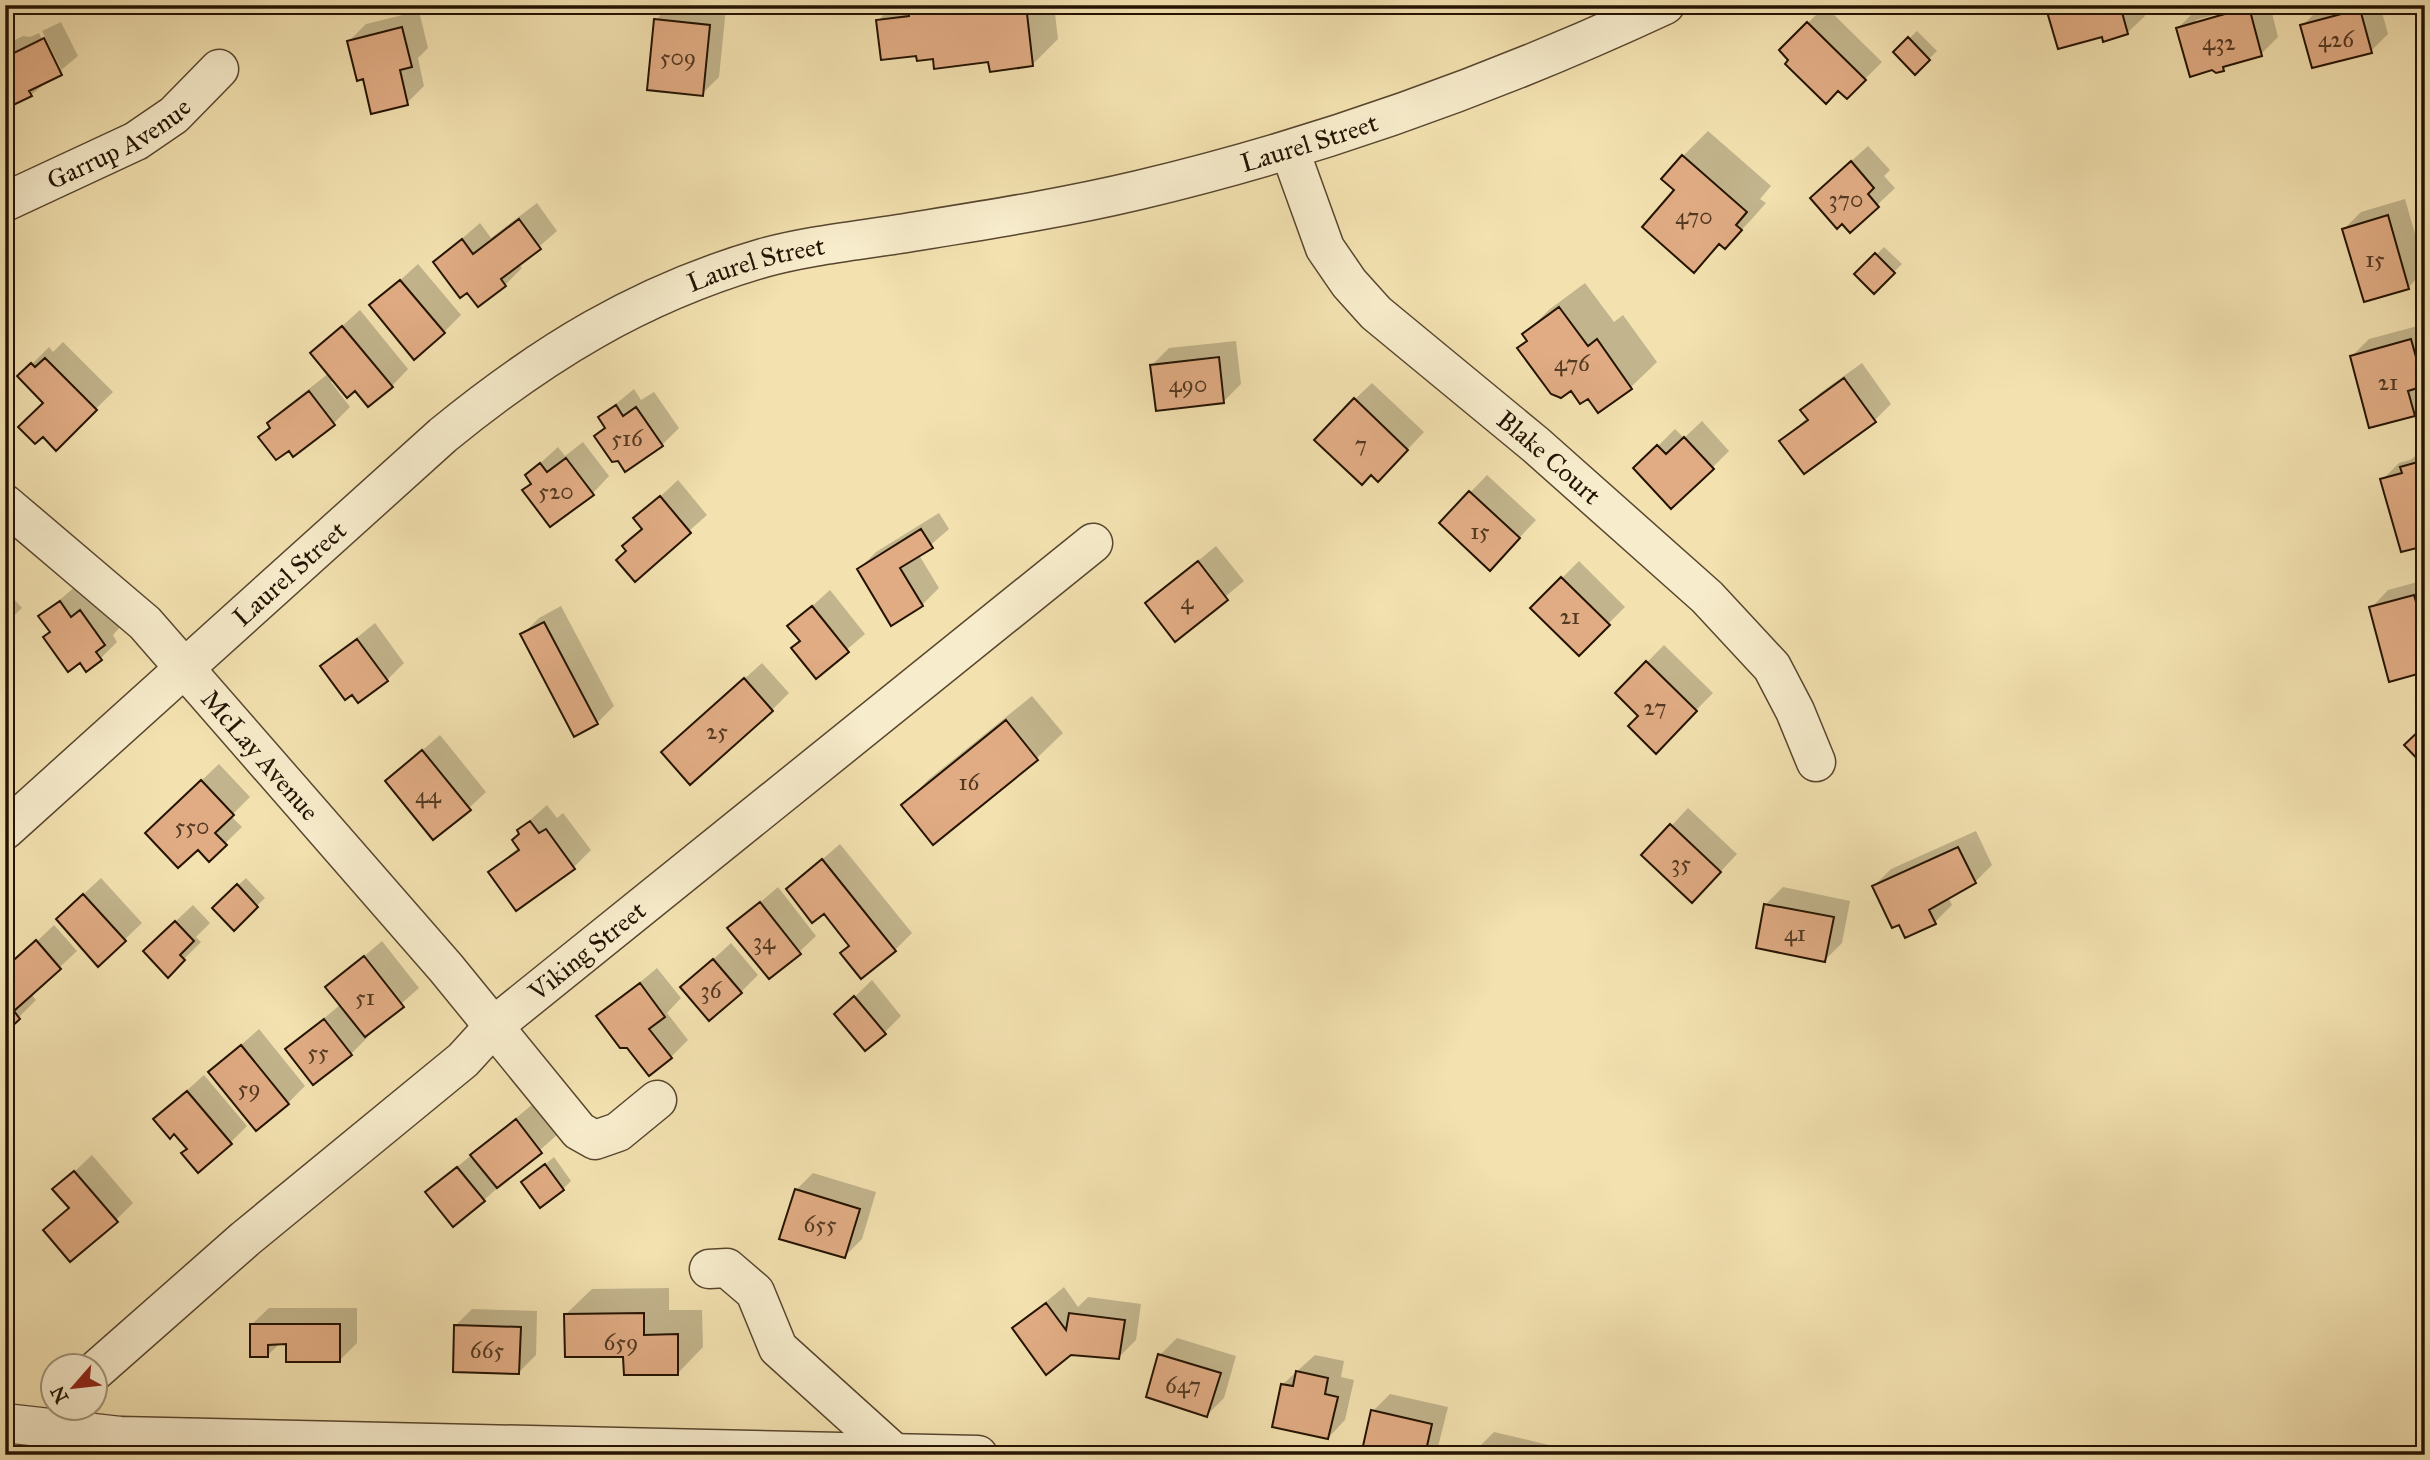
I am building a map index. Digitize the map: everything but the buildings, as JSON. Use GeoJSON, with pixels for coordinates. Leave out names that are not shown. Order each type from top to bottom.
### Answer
{"type":"FeatureCollection","features":[{"type":"Feature","properties":{"kind":"street","name":"Laurel Street"},"geometry":{"type":"LineString","coordinates":[[5,830],[443,435],[503,385],[585,331],[626,312],[762,259],[1038,212],[1290,151],[1466,91],[1665,5]]}},
{"type":"Feature","properties":{"kind":"street","name":"Garrup Avenue"},"geometry":{"type":"LineString","coordinates":[[5,202],[136,141],[173,115],[219,69]]}},
{"type":"Feature","properties":{"kind":"street","name":"Blake Court"},"geometry":{"type":"LineString","coordinates":[[1290,151],[1325,248],[1349,283],[1376,313],[1536,445],[1707,597],[1772,667],[1796,711],[1816,762]]}},
{"type":"Feature","properties":{"kind":"street","name":"McLay Avenue"},"geometry":{"type":"LineString","coordinates":[[5,504],[145,623],[495,1026],[579,1131],[595,1140],[618,1132],[657,1100]]}},
{"type":"Feature","properties":{"kind":"street","name":"Viking Street"},"geometry":{"type":"LineString","coordinates":[[108,1360],[245,1239],[463,1060],[495,1026],[1093,543]]}},
{"type":"Feature","properties":{"kind":"street"},"geometry":{"type":"LineString","coordinates":[[709,1269],[727,1268],[755,1292],[778,1348],[892,1451]]}},
{"type":"Feature","properties":{"kind":"street"},"geometry":{"type":"LineString","coordinates":[[12,1435],[62,1422]]}},
{"type":"Feature","properties":{"kind":"street"},"geometry":{"type":"LineString","coordinates":[[95,1422],[429,1449],[892,1451],[978,1455]]}}]}
